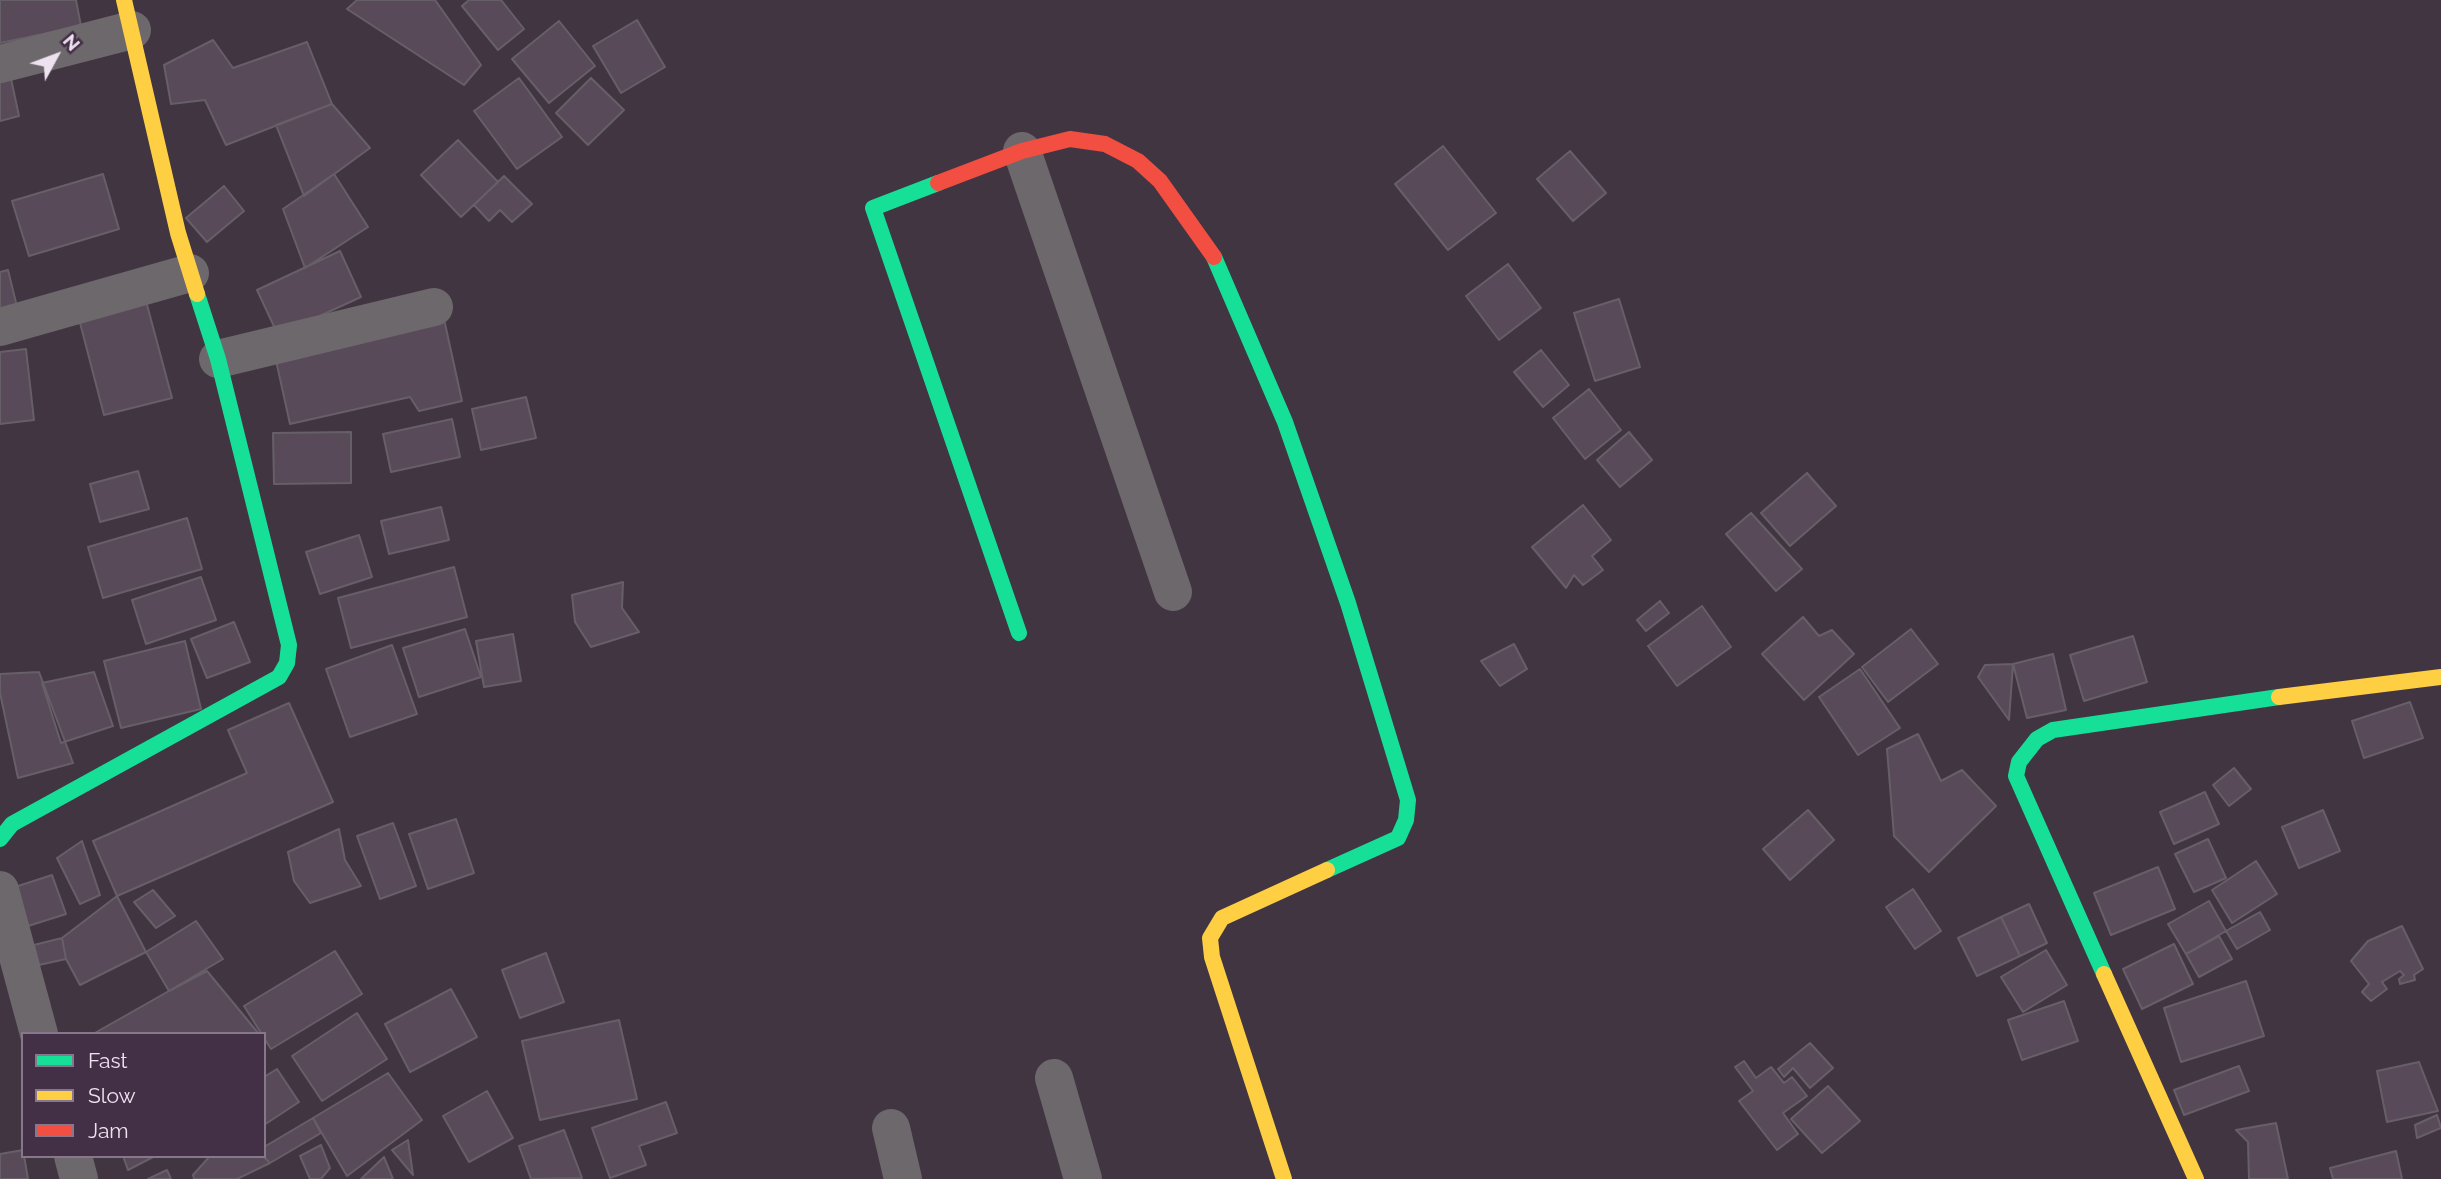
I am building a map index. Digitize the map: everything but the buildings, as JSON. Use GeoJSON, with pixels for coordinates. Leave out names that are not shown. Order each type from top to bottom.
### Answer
{"type":"FeatureCollection","features":[{"type":"Feature","properties":{"kind":"street"},"geometry":{"type":"LineString","coordinates":[[0,64],[128,8],[190,272],[218,359],[289,645],[287,663],[279,677],[12,824],[0,839]]}},
{"type":"Feature","properties":{"kind":"street"},"geometry":{"type":"LineString","coordinates":[[1020,633],[873,208],[1022,151],[1070,139],[1105,144],[1138,161],[1160,181],[1212,253],[1285,422],[1348,603],[1408,800],[1406,820],[1398,838],[1222,918],[1210,938],[1212,957],[1284,1179]]}},
{"type":"Feature","properties":{"kind":"street"},"geometry":{"type":"LineString","coordinates":[[1022,151],[1173,592]]}},
{"type":"Feature","properties":{"kind":"street"},"geometry":{"type":"LineString","coordinates":[[0,327],[190,272]]}},
{"type":"Feature","properties":{"kind":"street"},"geometry":{"type":"LineString","coordinates":[[218,359],[434,307]]}},
{"type":"Feature","properties":{"kind":"street"},"geometry":{"type":"LineString","coordinates":[[2196,1179],[2016,776],[2019,762],[2037,740],[2053,730],[2233,703],[2441,677]]}},
{"type":"Feature","properties":{"kind":"street"},"geometry":{"type":"LineString","coordinates":[[0,890],[38,1032]]}},
{"type":"Feature","properties":{"kind":"street"},"geometry":{"type":"LineString","coordinates":[[1054,1078],[1083,1179]]}},
{"type":"Feature","properties":{"kind":"street"},"geometry":{"type":"LineString","coordinates":[[891,1128],[903,1179]]}},
{"type":"Feature","properties":{"kind":"street"},"geometry":{"type":"LineString","coordinates":[[74,1158],[79,1179]]}},
{"type":"Feature","properties":{"kind":"traffic: fast"},"geometry":{"type":"LineString","coordinates":[[938,183],[873,208],[1019,633]]}},
{"type":"Feature","properties":{"kind":"traffic: fast"},"geometry":{"type":"LineString","coordinates":[[1214,257],[1285,422],[1348,603],[1408,800],[1406,820],[1398,838],[1327,870]]}},
{"type":"Feature","properties":{"kind":"traffic: fast"},"geometry":{"type":"LineString","coordinates":[[0,839],[12,824],[279,677],[287,663],[289,645],[218,359],[197,294]]}},
{"type":"Feature","properties":{"kind":"traffic: fast"},"geometry":{"type":"LineString","coordinates":[[2104,974],[2016,776],[2019,762],[2037,739],[2053,730],[2279,697]]}},
{"type":"Feature","properties":{"kind":"traffic: slow"},"geometry":{"type":"LineString","coordinates":[[124,0],[178,233],[197,294]]}},
{"type":"Feature","properties":{"kind":"traffic: slow"},"geometry":{"type":"LineString","coordinates":[[2279,697],[2441,677]]}},
{"type":"Feature","properties":{"kind":"traffic: slow"},"geometry":{"type":"LineString","coordinates":[[1284,1179],[1212,957],[1210,938],[1222,918],[1327,870]]}},
{"type":"Feature","properties":{"kind":"traffic: slow"},"geometry":{"type":"LineString","coordinates":[[2104,974],[2196,1179]]}},
{"type":"Feature","properties":{"kind":"traffic: jam"},"geometry":{"type":"LineString","coordinates":[[938,183],[1022,151],[1070,139],[1105,144],[1138,161],[1160,181],[1214,257]]}}]}
